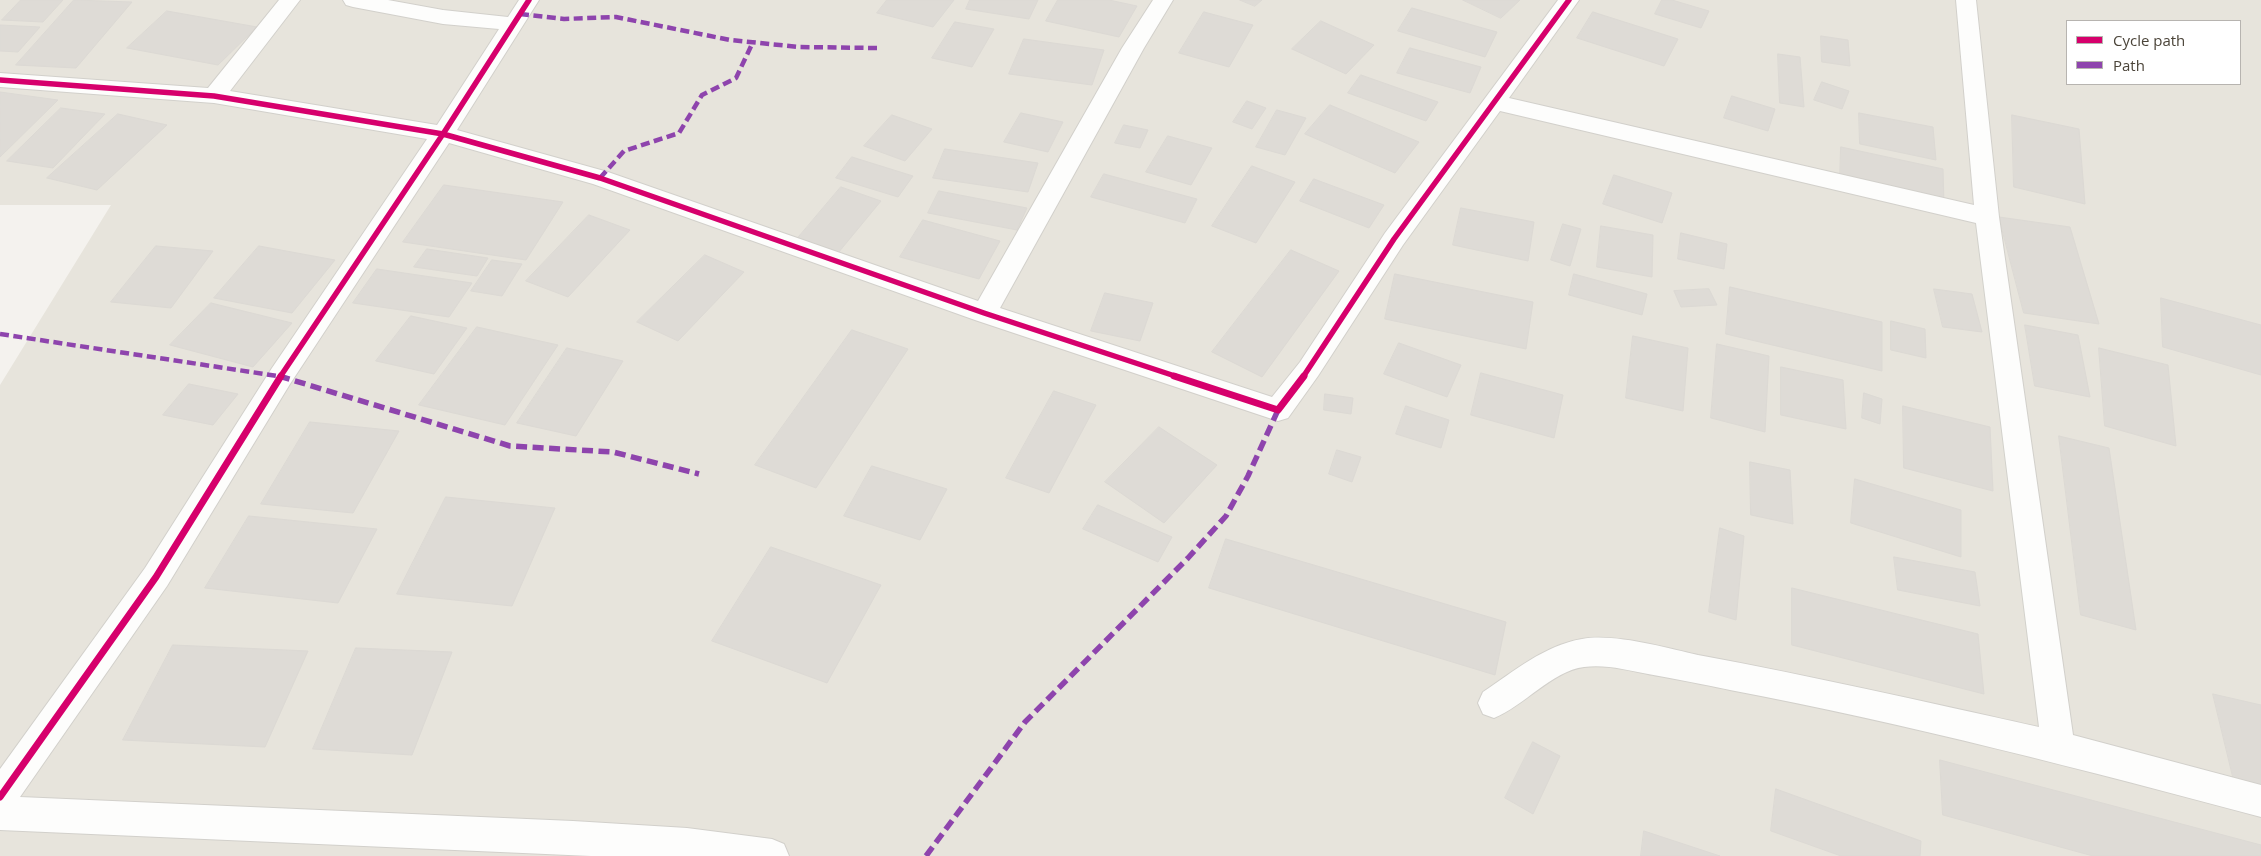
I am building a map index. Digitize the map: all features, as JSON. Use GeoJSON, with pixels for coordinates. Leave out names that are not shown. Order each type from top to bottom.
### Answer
{"type":"FeatureCollection","features":[{"type":"Feature","properties":{"kind":"street"},"geometry":{"type":"LineString","coordinates":[[214,96],[290,0]]}},
{"type":"Feature","properties":{"kind":"street"},"geometry":{"type":"LineString","coordinates":[[353,0],[443,17],[513,24]]}},
{"type":"Feature","properties":{"kind":"street"},"geometry":{"type":"LineString","coordinates":[[0,797],[156,577],[280,376],[443,134],[529,0]]}},
{"type":"Feature","properties":{"kind":"street"},"geometry":{"type":"LineString","coordinates":[[984,313],[1133,48],[1163,0]]}},
{"type":"Feature","properties":{"kind":"street"},"geometry":{"type":"LineString","coordinates":[[0,80],[214,96],[443,134],[600,178],[984,313],[1278,410],[1308,369],[1394,239],[1569,0]]}},
{"type":"Feature","properties":{"kind":"street"},"geometry":{"type":"LineString","coordinates":[[1966,0],[1987,217],[2058,747]]}},
{"type":"Feature","properties":{"kind":"street"},"geometry":{"type":"LineString","coordinates":[[1494,102],[1987,217]]}},
{"type":"Feature","properties":{"kind":"street"},"geometry":{"type":"LineString","coordinates":[[1494,703],[1552,665],[1576,654],[1599,652],[1641,658],[1772,683],[2058,747],[2261,801]]}},
{"type":"Feature","properties":{"kind":"street"},"geometry":{"type":"LineString","coordinates":[[0,813],[573,838],[687,845],[772,856]]}},
{"type":"Feature","properties":{"kind":"shaded area"},"geometry":{"type":"Polygon","coordinates":[[[0,0],[2261,0],[2261,856],[0,856],[0,385],[111,205],[0,205],[0,0]]]}},
{"type":"Feature","properties":{"kind":"building"},"geometry":{"type":"Polygon","coordinates":[[[21,0],[63,0],[43,22],[2,20],[21,0]]]}},
{"type":"Feature","properties":{"kind":"building"},"geometry":{"type":"Polygon","coordinates":[[[74,0],[132,2],[76,68],[16,65],[74,0]]]}},
{"type":"Feature","properties":{"kind":"building"},"geometry":{"type":"Polygon","coordinates":[[[887,0],[954,0],[933,27],[877,13],[887,0]]]}},
{"type":"Feature","properties":{"kind":"building"},"geometry":{"type":"Polygon","coordinates":[[[970,0],[1038,0],[1029,19],[966,9],[970,0]]]}},
{"type":"Feature","properties":{"kind":"building"},"geometry":{"type":"Polygon","coordinates":[[[1058,0],[1109,0],[1137,6],[1119,37],[1046,21],[1058,0]]]}},
{"type":"Feature","properties":{"kind":"building"},"geometry":{"type":"Polygon","coordinates":[[[1240,0],[1262,0],[1255,6],[1240,0]]]}},
{"type":"Feature","properties":{"kind":"building"},"geometry":{"type":"Polygon","coordinates":[[[1463,0],[1520,0],[1501,18],[1463,0]]]}},
{"type":"Feature","properties":{"kind":"building"},"geometry":{"type":"Polygon","coordinates":[[[1662,0],[1672,0],[1709,11],[1701,28],[1655,14],[1662,0]]]}},
{"type":"Feature","properties":{"kind":"building"},"geometry":{"type":"Polygon","coordinates":[[[1412,8],[1497,32],[1485,57],[1398,31],[1412,8]]]}},
{"type":"Feature","properties":{"kind":"building"},"geometry":{"type":"Polygon","coordinates":[[[167,11],[257,27],[218,65],[127,48],[167,11]]]}},
{"type":"Feature","properties":{"kind":"building"},"geometry":{"type":"Polygon","coordinates":[[[1204,12],[1253,25],[1229,67],[1179,53],[1204,12]]]}},
{"type":"Feature","properties":{"kind":"building"},"geometry":{"type":"Polygon","coordinates":[[[1593,12],[1678,39],[1664,66],[1577,38],[1593,12]]]}},
{"type":"Feature","properties":{"kind":"building"},"geometry":{"type":"Polygon","coordinates":[[[1321,21],[1374,45],[1346,74],[1292,49],[1321,21]]]}},
{"type":"Feature","properties":{"kind":"building"},"geometry":{"type":"Polygon","coordinates":[[[955,22],[994,29],[972,67],[932,58],[955,22]]]}},
{"type":"Feature","properties":{"kind":"building"},"geometry":{"type":"Polygon","coordinates":[[[0,25],[40,27],[18,52],[0,51],[0,25]]]}},
{"type":"Feature","properties":{"kind":"building"},"geometry":{"type":"Polygon","coordinates":[[[1821,36],[1848,40],[1850,66],[1822,62],[1821,36]]]}},
{"type":"Feature","properties":{"kind":"building"},"geometry":{"type":"Polygon","coordinates":[[[1024,39],[1104,50],[1092,85],[1009,74],[1024,39]]]}},
{"type":"Feature","properties":{"kind":"building"},"geometry":{"type":"Polygon","coordinates":[[[1410,48],[1481,67],[1470,93],[1397,73],[1410,48]]]}},
{"type":"Feature","properties":{"kind":"building"},"geometry":{"type":"Polygon","coordinates":[[[1778,54],[1800,57],[1804,107],[1780,103],[1778,54]]]}},
{"type":"Feature","properties":{"kind":"building"},"geometry":{"type":"Polygon","coordinates":[[[1361,75],[1438,102],[1426,121],[1348,93],[1361,75]]]}},
{"type":"Feature","properties":{"kind":"building"},"geometry":{"type":"Polygon","coordinates":[[[1822,82],[1849,91],[1842,109],[1814,100],[1822,82]]]}},
{"type":"Feature","properties":{"kind":"building"},"geometry":{"type":"Polygon","coordinates":[[[0,92],[58,100],[0,157],[0,92]]]}},
{"type":"Feature","properties":{"kind":"building"},"geometry":{"type":"Polygon","coordinates":[[[1732,96],[1775,109],[1768,131],[1724,118],[1732,96]]]}},
{"type":"Feature","properties":{"kind":"building"},"geometry":{"type":"Polygon","coordinates":[[[1247,101],[1266,108],[1252,129],[1233,122],[1247,101]]]}},
{"type":"Feature","properties":{"kind":"building"},"geometry":{"type":"Polygon","coordinates":[[[1330,105],[1419,142],[1395,173],[1305,134],[1330,105]]]}},
{"type":"Feature","properties":{"kind":"building"},"geometry":{"type":"Polygon","coordinates":[[[61,108],[105,114],[53,168],[7,161],[61,108]]]}},
{"type":"Feature","properties":{"kind":"building"},"geometry":{"type":"Polygon","coordinates":[[[1277,110],[1306,118],[1285,155],[1256,147],[1277,110]]]}},
{"type":"Feature","properties":{"kind":"building"},"geometry":{"type":"Polygon","coordinates":[[[1021,113],[1063,122],[1048,152],[1004,142],[1021,113]]]}},
{"type":"Feature","properties":{"kind":"building"},"geometry":{"type":"Polygon","coordinates":[[[1859,113],[1933,127],[1936,160],[1860,144],[1859,113]]]}},
{"type":"Feature","properties":{"kind":"building"},"geometry":{"type":"Polygon","coordinates":[[[118,114],[167,125],[97,190],[47,178],[118,114]]]}},
{"type":"Feature","properties":{"kind":"building"},"geometry":{"type":"Polygon","coordinates":[[[892,115],[932,129],[905,161],[864,146],[892,115]]]}},
{"type":"Feature","properties":{"kind":"building"},"geometry":{"type":"Polygon","coordinates":[[[2012,115],[2079,129],[2085,204],[2014,187],[2012,115]]]}},
{"type":"Feature","properties":{"kind":"building"},"geometry":{"type":"Polygon","coordinates":[[[1124,125],[1148,130],[1140,148],[1115,143],[1124,125]]]}},
{"type":"Feature","properties":{"kind":"building"},"geometry":{"type":"Polygon","coordinates":[[[1168,136],[1212,148],[1191,185],[1146,172],[1168,136]]]}},
{"type":"Feature","properties":{"kind":"building"},"geometry":{"type":"Polygon","coordinates":[[[1841,147],[1943,169],[1944,205],[1840,181],[1841,147]]]}},
{"type":"Feature","properties":{"kind":"building"},"geometry":{"type":"Polygon","coordinates":[[[945,149],[1038,163],[1028,192],[933,178],[945,149]]]}},
{"type":"Feature","properties":{"kind":"building"},"geometry":{"type":"Polygon","coordinates":[[[852,157],[913,176],[898,197],[836,178],[852,157]]]}},
{"type":"Feature","properties":{"kind":"building"},"geometry":{"type":"Polygon","coordinates":[[[1252,166],[1295,182],[1256,243],[1212,226],[1252,166]]]}},
{"type":"Feature","properties":{"kind":"building"},"geometry":{"type":"Polygon","coordinates":[[[1104,174],[1197,199],[1185,223],[1091,197],[1104,174]]]}},
{"type":"Feature","properties":{"kind":"building"},"geometry":{"type":"Polygon","coordinates":[[[1614,175],[1672,193],[1662,223],[1603,204],[1614,175]]]}},
{"type":"Feature","properties":{"kind":"building"},"geometry":{"type":"Polygon","coordinates":[[[1314,179],[1384,205],[1369,228],[1300,201],[1314,179]]]}},
{"type":"Feature","properties":{"kind":"building"},"geometry":{"type":"Polygon","coordinates":[[[444,185],[563,202],[526,260],[403,242],[444,185]]]}},
{"type":"Feature","properties":{"kind":"building"},"geometry":{"type":"Polygon","coordinates":[[[841,187],[881,201],[838,253],[797,239],[841,187]]]}},
{"type":"Feature","properties":{"kind":"building"},"geometry":{"type":"Polygon","coordinates":[[[939,191],[1027,208],[1017,230],[928,213],[939,191]]]}},
{"type":"Feature","properties":{"kind":"building"},"geometry":{"type":"Polygon","coordinates":[[[1461,208],[1534,222],[1528,261],[1453,245],[1461,208]]]}},
{"type":"Feature","properties":{"kind":"building"},"geometry":{"type":"Polygon","coordinates":[[[589,215],[630,230],[568,297],[526,281],[589,215]]]}},
{"type":"Feature","properties":{"kind":"building"},"geometry":{"type":"Polygon","coordinates":[[[1999,217],[2070,227],[2099,324],[2024,313],[1999,217]]]}},
{"type":"Feature","properties":{"kind":"building"},"geometry":{"type":"Polygon","coordinates":[[[923,220],[1000,241],[979,279],[900,257],[923,220]]]}},
{"type":"Feature","properties":{"kind":"building"},"geometry":{"type":"Polygon","coordinates":[[[1563,224],[1581,229],[1570,266],[1551,260],[1563,224]]]}},
{"type":"Feature","properties":{"kind":"building"},"geometry":{"type":"Polygon","coordinates":[[[1601,226],[1653,235],[1652,277],[1597,267],[1601,226]]]}},
{"type":"Feature","properties":{"kind":"building"},"geometry":{"type":"Polygon","coordinates":[[[1681,233],[1727,244],[1724,269],[1678,259],[1681,233]]]}},
{"type":"Feature","properties":{"kind":"building"},"geometry":{"type":"Polygon","coordinates":[[[156,246],[213,251],[171,308],[111,302],[156,246]]]}},
{"type":"Feature","properties":{"kind":"building"},"geometry":{"type":"Polygon","coordinates":[[[259,246],[335,260],[292,313],[214,298],[259,246]]]}},
{"type":"Feature","properties":{"kind":"building"},"geometry":{"type":"Polygon","coordinates":[[[427,249],[488,258],[477,276],[414,267],[427,249]]]}},
{"type":"Feature","properties":{"kind":"building"},"geometry":{"type":"Polygon","coordinates":[[[1291,250],[1339,271],[1262,377],[1212,352],[1291,250]]]}},
{"type":"Feature","properties":{"kind":"building"},"geometry":{"type":"Polygon","coordinates":[[[705,255],[744,272],[678,341],[637,322],[705,255]]]}},
{"type":"Feature","properties":{"kind":"building"},"geometry":{"type":"Polygon","coordinates":[[[492,260],[522,264],[502,296],[471,291],[492,260]]]}},
{"type":"Feature","properties":{"kind":"building"},"geometry":{"type":"Polygon","coordinates":[[[377,269],[472,283],[449,317],[353,303],[377,269]]]}},
{"type":"Feature","properties":{"kind":"building"},"geometry":{"type":"Polygon","coordinates":[[[1395,274],[1533,302],[1526,349],[1385,319],[1395,274]]]}},
{"type":"Feature","properties":{"kind":"building"},"geometry":{"type":"Polygon","coordinates":[[[1574,274],[1647,294],[1642,315],[1569,295],[1574,274]]]}},
{"type":"Feature","properties":{"kind":"building"},"geometry":{"type":"Polygon","coordinates":[[[1730,287],[1882,322],[1882,371],[1726,334],[1730,287]]]}},
{"type":"Feature","properties":{"kind":"building"},"geometry":{"type":"Polygon","coordinates":[[[1709,289],[1717,305],[1681,307],[1674,291],[1709,289]]]}},
{"type":"Feature","properties":{"kind":"building"},"geometry":{"type":"Polygon","coordinates":[[[1934,289],[1972,294],[1982,332],[1943,327],[1934,289]]]}},
{"type":"Feature","properties":{"kind":"building"},"geometry":{"type":"Polygon","coordinates":[[[1105,293],[1153,303],[1140,341],[1091,331],[1105,293]]]}},
{"type":"Feature","properties":{"kind":"building"},"geometry":{"type":"Polygon","coordinates":[[[2161,298],[2261,325],[2261,375],[2163,347],[2161,298]]]}},
{"type":"Feature","properties":{"kind":"building"},"geometry":{"type":"Polygon","coordinates":[[[211,303],[292,323],[253,367],[170,345],[211,303]]]}},
{"type":"Feature","properties":{"kind":"building"},"geometry":{"type":"Polygon","coordinates":[[[411,316],[467,328],[434,374],[376,361],[411,316]]]}},
{"type":"Feature","properties":{"kind":"building"},"geometry":{"type":"Polygon","coordinates":[[[1891,321],[1925,329],[1926,358],[1891,350],[1891,321]]]}},
{"type":"Feature","properties":{"kind":"building"},"geometry":{"type":"Polygon","coordinates":[[[2025,325],[2078,335],[2090,397],[2035,386],[2025,325]]]}},
{"type":"Feature","properties":{"kind":"building"},"geometry":{"type":"Polygon","coordinates":[[[477,327],[558,345],[505,425],[419,405],[477,327]]]}},
{"type":"Feature","properties":{"kind":"building"},"geometry":{"type":"Polygon","coordinates":[[[852,330],[908,349],[816,488],[755,465],[852,330]]]}},
{"type":"Feature","properties":{"kind":"building"},"geometry":{"type":"Polygon","coordinates":[[[1633,336],[1688,348],[1683,411],[1626,398],[1633,336]]]}},
{"type":"Feature","properties":{"kind":"building"},"geometry":{"type":"Polygon","coordinates":[[[1399,343],[1461,365],[1447,397],[1384,374],[1399,343]]]}},
{"type":"Feature","properties":{"kind":"building"},"geometry":{"type":"Polygon","coordinates":[[[1717,344],[1769,356],[1765,432],[1711,418],[1717,344]]]}},
{"type":"Feature","properties":{"kind":"building"},"geometry":{"type":"Polygon","coordinates":[[[567,348],[623,361],[576,436],[517,423],[567,348]]]}},
{"type":"Feature","properties":{"kind":"building"},"geometry":{"type":"Polygon","coordinates":[[[2099,348],[2168,365],[2176,446],[2105,426],[2099,348]]]}},
{"type":"Feature","properties":{"kind":"building"},"geometry":{"type":"Polygon","coordinates":[[[1781,367],[1843,380],[1846,429],[1781,415],[1781,367]]]}},
{"type":"Feature","properties":{"kind":"building"},"geometry":{"type":"Polygon","coordinates":[[[1481,373],[1563,395],[1554,438],[1471,415],[1481,373]]]}},
{"type":"Feature","properties":{"kind":"building"},"geometry":{"type":"Polygon","coordinates":[[[189,384],[238,394],[213,425],[163,415],[189,384]]]}},
{"type":"Feature","properties":{"kind":"building"},"geometry":{"type":"Polygon","coordinates":[[[1054,391],[1096,405],[1049,493],[1006,478],[1054,391]]]}},
{"type":"Feature","properties":{"kind":"building"},"geometry":{"type":"Polygon","coordinates":[[[1864,393],[1882,399],[1880,424],[1862,418],[1864,393]]]}},
{"type":"Feature","properties":{"kind":"building"},"geometry":{"type":"Polygon","coordinates":[[[1325,394],[1353,398],[1351,414],[1324,410],[1325,394]]]}},
{"type":"Feature","properties":{"kind":"building"},"geometry":{"type":"Polygon","coordinates":[[[1406,406],[1449,420],[1441,448],[1396,434],[1406,406]]]}},
{"type":"Feature","properties":{"kind":"building"},"geometry":{"type":"Polygon","coordinates":[[[1903,406],[1990,427],[1993,491],[1904,468],[1903,406]]]}},
{"type":"Feature","properties":{"kind":"building"},"geometry":{"type":"Polygon","coordinates":[[[310,422],[399,431],[353,513],[261,504],[310,422]]]}},
{"type":"Feature","properties":{"kind":"building"},"geometry":{"type":"Polygon","coordinates":[[[1159,427],[1217,465],[1164,523],[1105,482],[1159,427]]]}},
{"type":"Feature","properties":{"kind":"building"},"geometry":{"type":"Polygon","coordinates":[[[2059,436],[2109,448],[2136,630],[2081,615],[2059,436]]]}},
{"type":"Feature","properties":{"kind":"building"},"geometry":{"type":"Polygon","coordinates":[[[1337,450],[1361,457],[1352,482],[1329,474],[1337,450]]]}},
{"type":"Feature","properties":{"kind":"building"},"geometry":{"type":"Polygon","coordinates":[[[1750,462],[1790,470],[1793,524],[1751,515],[1750,462]]]}},
{"type":"Feature","properties":{"kind":"building"},"geometry":{"type":"Polygon","coordinates":[[[872,466],[947,489],[920,540],[844,516],[872,466]]]}},
{"type":"Feature","properties":{"kind":"building"},"geometry":{"type":"Polygon","coordinates":[[[1855,479],[1961,510],[1961,557],[1851,523],[1855,479]]]}},
{"type":"Feature","properties":{"kind":"building"},"geometry":{"type":"Polygon","coordinates":[[[446,497],[555,508],[512,606],[397,594],[446,497]]]}},
{"type":"Feature","properties":{"kind":"building"},"geometry":{"type":"Polygon","coordinates":[[[1098,505],[1172,537],[1158,562],[1083,529],[1098,505]]]}},
{"type":"Feature","properties":{"kind":"building"},"geometry":{"type":"Polygon","coordinates":[[[249,516],[377,529],[338,603],[205,588],[249,516]]]}},
{"type":"Feature","properties":{"kind":"building"},"geometry":{"type":"Polygon","coordinates":[[[1720,528],[1744,536],[1736,620],[1709,612],[1720,528]]]}},
{"type":"Feature","properties":{"kind":"building"},"geometry":{"type":"Polygon","coordinates":[[[1226,539],[1506,622],[1495,675],[1209,588],[1226,539]]]}},
{"type":"Feature","properties":{"kind":"building"},"geometry":{"type":"Polygon","coordinates":[[[771,547],[881,585],[827,683],[712,641],[771,547]]]}},
{"type":"Feature","properties":{"kind":"building"},"geometry":{"type":"Polygon","coordinates":[[[1894,557],[1975,572],[1980,606],[1898,590],[1894,557]]]}},
{"type":"Feature","properties":{"kind":"building"},"geometry":{"type":"Polygon","coordinates":[[[1792,588],[1978,634],[1984,694],[1792,645],[1792,588]]]}},
{"type":"Feature","properties":{"kind":"building"},"geometry":{"type":"Polygon","coordinates":[[[173,645],[308,651],[265,747],[123,740],[173,645]]]}},
{"type":"Feature","properties":{"kind":"building"},"geometry":{"type":"Polygon","coordinates":[[[356,648],[452,652],[412,755],[313,749],[356,648]]]}},
{"type":"Feature","properties":{"kind":"building"},"geometry":{"type":"Polygon","coordinates":[[[2213,694],[2261,705],[2261,792],[2235,785],[2213,694]]]}},
{"type":"Feature","properties":{"kind":"building"},"geometry":{"type":"Polygon","coordinates":[[[1533,742],[1560,756],[1533,814],[1505,798],[1533,742]]]}},
{"type":"Feature","properties":{"kind":"building"},"geometry":{"type":"Polygon","coordinates":[[[1940,760],[2261,845],[2261,856],[2093,856],[1943,815],[1940,760]]]}},
{"type":"Feature","properties":{"kind":"building"},"geometry":{"type":"Polygon","coordinates":[[[1776,789],[1921,841],[1920,856],[1841,856],[1771,831],[1776,789]]]}},
{"type":"Feature","properties":{"kind":"building"},"geometry":{"type":"Polygon","coordinates":[[[1644,831],[1720,856],[1641,856],[1644,831]]]}},
{"type":"Feature","properties":{"kind":"marked path"},"geometry":{"type":"LineString","coordinates":[[520,14],[564,19],[616,17],[730,40],[799,47],[877,48]]}},
{"type":"Feature","properties":{"kind":"marked path"},"geometry":{"type":"LineString","coordinates":[[600,178],[624,151],[679,133],[702,95],[736,78],[753,42]]}},
{"type":"Feature","properties":{"kind":"marked path"},"geometry":{"type":"LineString","coordinates":[[0,334],[281,376],[510,446],[613,452],[699,474]]}},
{"type":"Feature","properties":{"kind":"marked path"},"geometry":{"type":"LineString","coordinates":[[926,856],[1025,722],[1188,558],[1226,516],[1248,476],[1278,410]]}},
{"type":"Feature","properties":{"kind":"cycle path"},"geometry":{"type":"LineString","coordinates":[[529,0],[443,134],[600,178],[984,313],[1278,410],[1309,369],[1394,239],[1569,0]]}},
{"type":"Feature","properties":{"kind":"cycle path"},"geometry":{"type":"LineString","coordinates":[[0,80],[214,96],[443,134],[281,376],[156,577],[0,797]]}}]}
